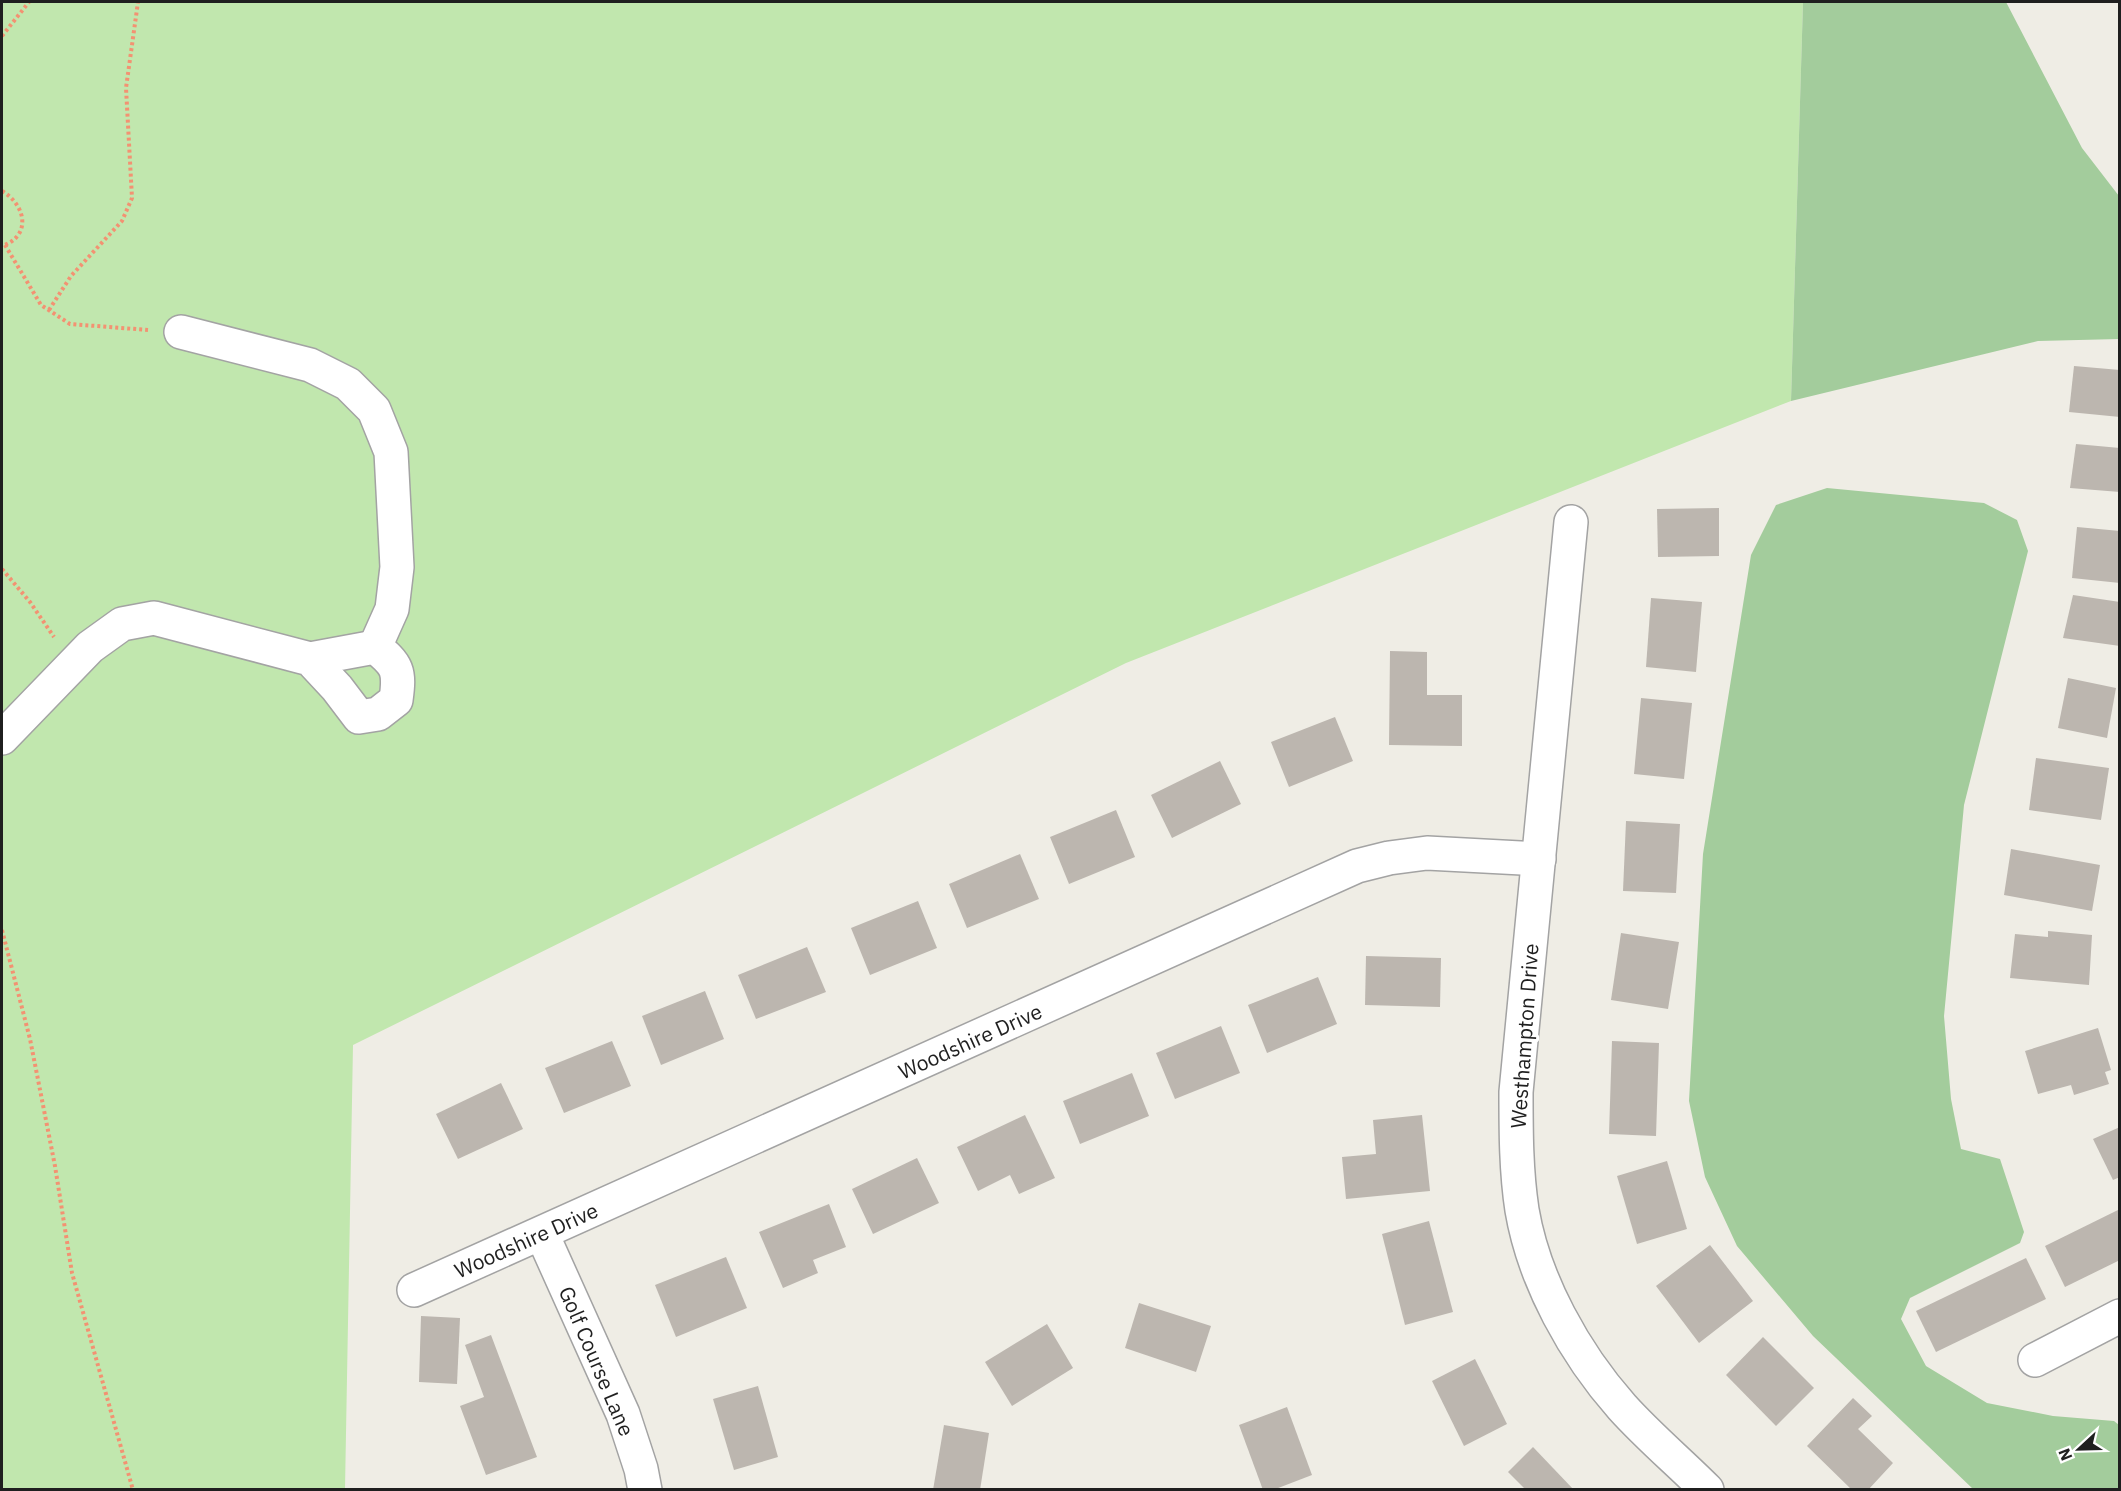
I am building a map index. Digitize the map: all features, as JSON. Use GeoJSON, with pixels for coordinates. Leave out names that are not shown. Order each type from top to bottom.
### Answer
{"type":"FeatureCollection","features":[{"type":"Feature","properties":{"kind":"street"},"geometry":{"type":"LineString","coordinates":[[181,332],[310,365],[348,384],[374,410],[390,452],[397,567],[392,609],[375,647]]}},
{"type":"Feature","properties":{"kind":"street","name":"Westhampton Drive"},"geometry":{"type":"LineString","coordinates":[[1571,522],[1516,1092],[1517,1148],[1522,1210],[1547,1293],[1589,1366],[1623,1407],[1707,1490]]}},
{"type":"Feature","properties":{"kind":"street"},"geometry":{"type":"LineString","coordinates":[[2,738],[90,647],[122,624],[154,618],[310,659],[375,647],[390,659],[399,678],[396,700],[378,714],[359,717],[337,688],[310,659]]}},
{"type":"Feature","properties":{"kind":"street","name":"Woodshire Drive"},"geometry":{"type":"LineString","coordinates":[[414,1290],[1357,866],[1389,858],[1427,853],[1539,859]]}},
{"type":"Feature","properties":{"kind":"street","name":"Golf Course Lane"},"geometry":{"type":"LineString","coordinates":[[542,1234],[623,1414],[641,1469],[645,1490]]}},
{"type":"Feature","properties":{"kind":"street"},"geometry":{"type":"LineString","coordinates":[[2035,1360],[2120,1316]]}},
{"type":"Feature","properties":{"kind":"path"},"geometry":{"type":"LineString","coordinates":[[2,36],[29,2]]}},
{"type":"Feature","properties":{"kind":"path"},"geometry":{"type":"LineString","coordinates":[[49,310],[71,276],[122,221],[132,198],[126,88],[138,2]]}},
{"type":"Feature","properties":{"kind":"path"},"geometry":{"type":"LineString","coordinates":[[2,191],[20,206],[22,218],[20,230],[14,240],[3,246],[41,305],[70,324],[181,332]]}},
{"type":"Feature","properties":{"kind":"path"},"geometry":{"type":"LineString","coordinates":[[2,569],[30,602],[72,665]]}},
{"type":"Feature","properties":{"kind":"path"},"geometry":{"type":"LineString","coordinates":[[2,930],[30,1039],[55,1166],[72,1273],[133,1490]]}},
{"type":"Feature","properties":{"kind":"green space"},"geometry":{"type":"Polygon","coordinates":[[[2,2],[1803,2],[1791,401],[1126,663],[353,1045],[345,1489],[2,1490],[2,2]]]}},
{"type":"Feature","properties":{"kind":"green space"},"geometry":{"type":"Polygon","coordinates":[[[1803,2],[2006,2],[2082,148],[2119,196],[2119,339],[2038,341],[1791,401],[1803,2]]]}},
{"type":"Feature","properties":{"kind":"green space"},"geometry":{"type":"Polygon","coordinates":[[[1827,488],[1984,503],[2017,520],[2028,551],[1964,805],[1944,1016],[1951,1099],[1961,1149],[2000,1159],[2024,1232],[2020,1243],[1910,1298],[1901,1319],[1926,1366],[1987,1403],[2053,1416],[2114,1421],[2119,1425],[2119,1489],[1973,1489],[1813,1336],[1737,1246],[1705,1177],[1689,1101],[1703,854],[1751,555],[1776,505],[1827,488]]]}},
{"type":"Feature","properties":{"kind":"building"},"geometry":{"type":"Polygon","coordinates":[[[2074,366],[2120,370],[2120,417],[2069,412],[2074,366]]]}},
{"type":"Feature","properties":{"kind":"building"},"geometry":{"type":"Polygon","coordinates":[[[2076,444],[2120,448],[2120,492],[2070,488],[2076,444]]]}},
{"type":"Feature","properties":{"kind":"building"},"geometry":{"type":"Polygon","coordinates":[[[1719,508],[1719,556],[1658,557],[1657,509],[1719,508]]]}},
{"type":"Feature","properties":{"kind":"building"},"geometry":{"type":"Polygon","coordinates":[[[2077,527],[2120,531],[2120,583],[2072,578],[2077,527]]]}},
{"type":"Feature","properties":{"kind":"building"},"geometry":{"type":"Polygon","coordinates":[[[2073,595],[2120,602],[2120,646],[2063,638],[2073,595]]]}},
{"type":"Feature","properties":{"kind":"building"},"geometry":{"type":"Polygon","coordinates":[[[1651,598],[1702,602],[1696,672],[1646,667],[1651,598]]]}},
{"type":"Feature","properties":{"kind":"building"},"geometry":{"type":"Polygon","coordinates":[[[1390,651],[1427,652],[1427,695],[1462,695],[1462,746],[1389,745],[1390,651]]]}},
{"type":"Feature","properties":{"kind":"building"},"geometry":{"type":"Polygon","coordinates":[[[2068,678],[2116,688],[2107,738],[2058,728],[2068,678]]]}},
{"type":"Feature","properties":{"kind":"building"},"geometry":{"type":"Polygon","coordinates":[[[1641,698],[1692,703],[1684,779],[1634,774],[1641,698]]]}},
{"type":"Feature","properties":{"kind":"building"},"geometry":{"type":"Polygon","coordinates":[[[1335,717],[1353,761],[1289,787],[1271,742],[1335,717]]]}},
{"type":"Feature","properties":{"kind":"building"},"geometry":{"type":"Polygon","coordinates":[[[2036,758],[2109,768],[2101,820],[2029,810],[2036,758]]]}},
{"type":"Feature","properties":{"kind":"building"},"geometry":{"type":"Polygon","coordinates":[[[1220,761],[1241,804],[1172,838],[1151,795],[1220,761]]]}},
{"type":"Feature","properties":{"kind":"building"},"geometry":{"type":"Polygon","coordinates":[[[1116,810],[1135,857],[1069,884],[1050,837],[1116,810]]]}},
{"type":"Feature","properties":{"kind":"building"},"geometry":{"type":"Polygon","coordinates":[[[1626,821],[1680,824],[1676,893],[1623,891],[1626,821]]]}},
{"type":"Feature","properties":{"kind":"building"},"geometry":{"type":"Polygon","coordinates":[[[2011,849],[2100,865],[2092,911],[2004,895],[2011,849]]]}},
{"type":"Feature","properties":{"kind":"building"},"geometry":{"type":"Polygon","coordinates":[[[1020,854],[1039,899],[967,928],[949,884],[1020,854]]]}},
{"type":"Feature","properties":{"kind":"building"},"geometry":{"type":"Polygon","coordinates":[[[918,901],[937,948],[870,975],[851,928],[918,901]]]}},
{"type":"Feature","properties":{"kind":"building"},"geometry":{"type":"Polygon","coordinates":[[[2048,931],[2092,935],[2089,985],[2010,978],[2015,934],[2048,937],[2048,931]]]}},
{"type":"Feature","properties":{"kind":"building"},"geometry":{"type":"Polygon","coordinates":[[[1621,933],[1679,942],[1668,1009],[1611,1000],[1621,933]]]}},
{"type":"Feature","properties":{"kind":"building"},"geometry":{"type":"Polygon","coordinates":[[[807,947],[826,992],[756,1019],[738,975],[807,947]]]}},
{"type":"Feature","properties":{"kind":"building"},"geometry":{"type":"Polygon","coordinates":[[[1366,956],[1441,958],[1440,1007],[1365,1005],[1366,956]]]}},
{"type":"Feature","properties":{"kind":"building"},"geometry":{"type":"Polygon","coordinates":[[[1318,977],[1337,1024],[1267,1053],[1248,1005],[1318,977]]]}},
{"type":"Feature","properties":{"kind":"building"},"geometry":{"type":"Polygon","coordinates":[[[705,991],[724,1039],[661,1065],[642,1016],[705,991]]]}},
{"type":"Feature","properties":{"kind":"building"},"geometry":{"type":"Polygon","coordinates":[[[1221,1026],[1240,1073],[1175,1099],[1156,1053],[1221,1026]]]}},
{"type":"Feature","properties":{"kind":"building"},"geometry":{"type":"Polygon","coordinates":[[[2098,1028],[2111,1070],[2105,1072],[2109,1084],[2074,1095],[2071,1085],[2038,1094],[2025,1051],[2098,1028]]]}},
{"type":"Feature","properties":{"kind":"building"},"geometry":{"type":"Polygon","coordinates":[[[612,1041],[631,1086],[564,1113],[545,1068],[612,1041]]]}},
{"type":"Feature","properties":{"kind":"building"},"geometry":{"type":"Polygon","coordinates":[[[1612,1041],[1659,1043],[1656,1136],[1609,1134],[1612,1041]]]}},
{"type":"Feature","properties":{"kind":"building"},"geometry":{"type":"Polygon","coordinates":[[[1132,1073],[1149,1116],[1080,1144],[1063,1101],[1132,1073]]]}},
{"type":"Feature","properties":{"kind":"building"},"geometry":{"type":"Polygon","coordinates":[[[501,1083],[523,1129],[458,1159],[436,1114],[501,1083]]]}},
{"type":"Feature","properties":{"kind":"building"},"geometry":{"type":"Polygon","coordinates":[[[1025,1115],[1055,1178],[1019,1194],[1010,1175],[978,1191],[957,1147],[1025,1115]]]}},
{"type":"Feature","properties":{"kind":"building"},"geometry":{"type":"Polygon","coordinates":[[[1422,1115],[1430,1191],[1346,1199],[1342,1157],[1376,1154],[1373,1120],[1422,1115]]]}},
{"type":"Feature","properties":{"kind":"building"},"geometry":{"type":"Polygon","coordinates":[[[2120,1127],[2120,1177],[2113,1180],[2093,1139],[2120,1127]]]}},
{"type":"Feature","properties":{"kind":"building"},"geometry":{"type":"Polygon","coordinates":[[[917,1158],[939,1203],[873,1234],[852,1189],[917,1158]]]}},
{"type":"Feature","properties":{"kind":"building"},"geometry":{"type":"Polygon","coordinates":[[[1667,1161],[1687,1229],[1637,1244],[1617,1176],[1667,1161]]]}},
{"type":"Feature","properties":{"kind":"building"},"geometry":{"type":"Polygon","coordinates":[[[829,1204],[846,1247],[813,1260],[818,1273],[783,1288],[759,1232],[829,1204]]]}},
{"type":"Feature","properties":{"kind":"building"},"geometry":{"type":"Polygon","coordinates":[[[2120,1209],[2120,1260],[2065,1287],[2045,1246],[2120,1209]]]}},
{"type":"Feature","properties":{"kind":"building"},"geometry":{"type":"Polygon","coordinates":[[[1429,1221],[1453,1312],[1405,1325],[1382,1234],[1429,1221]]]}},
{"type":"Feature","properties":{"kind":"building"},"geometry":{"type":"Polygon","coordinates":[[[1710,1245],[1753,1301],[1699,1343],[1656,1286],[1710,1245]]]}},
{"type":"Feature","properties":{"kind":"building"},"geometry":{"type":"Polygon","coordinates":[[[726,1257],[747,1308],[676,1337],[655,1285],[726,1257]]]}},
{"type":"Feature","properties":{"kind":"building"},"geometry":{"type":"Polygon","coordinates":[[[2026,1258],[2046,1299],[1936,1352],[1916,1311],[2026,1258]]]}},
{"type":"Feature","properties":{"kind":"building"},"geometry":{"type":"Polygon","coordinates":[[[1139,1303],[1211,1326],[1196,1372],[1125,1348],[1139,1303]]]}},
{"type":"Feature","properties":{"kind":"building"},"geometry":{"type":"Polygon","coordinates":[[[421,1316],[460,1318],[457,1384],[419,1382],[421,1316]]]}},
{"type":"Feature","properties":{"kind":"building"},"geometry":{"type":"Polygon","coordinates":[[[1047,1324],[1073,1368],[1012,1406],[985,1362],[1047,1324]]]}},
{"type":"Feature","properties":{"kind":"building"},"geometry":{"type":"Polygon","coordinates":[[[491,1335],[537,1457],[486,1475],[460,1406],[484,1397],[465,1345],[491,1335]]]}},
{"type":"Feature","properties":{"kind":"building"},"geometry":{"type":"Polygon","coordinates":[[[1763,1337],[1814,1388],[1776,1426],[1726,1375],[1763,1337]]]}},
{"type":"Feature","properties":{"kind":"building"},"geometry":{"type":"Polygon","coordinates":[[[1475,1359],[1507,1424],[1464,1446],[1432,1381],[1475,1359]]]}},
{"type":"Feature","properties":{"kind":"building"},"geometry":{"type":"Polygon","coordinates":[[[758,1386],[778,1457],[734,1470],[713,1399],[758,1386]]]}},
{"type":"Feature","properties":{"kind":"building"},"geometry":{"type":"Polygon","coordinates":[[[1853,1398],[1872,1416],[1858,1429],[1893,1463],[1868,1490],[1852,1490],[1807,1446],[1853,1398]]]}},
{"type":"Feature","properties":{"kind":"building"},"geometry":{"type":"Polygon","coordinates":[[[1287,1407],[1312,1475],[1273,1490],[1263,1490],[1239,1425],[1287,1407]]]}},
{"type":"Feature","properties":{"kind":"building"},"geometry":{"type":"Polygon","coordinates":[[[944,1425],[989,1433],[980,1490],[933,1490],[944,1425]]]}},
{"type":"Feature","properties":{"kind":"building"},"geometry":{"type":"Polygon","coordinates":[[[1533,1447],[1574,1490],[1526,1490],[1508,1472],[1533,1447]]]}}]}
